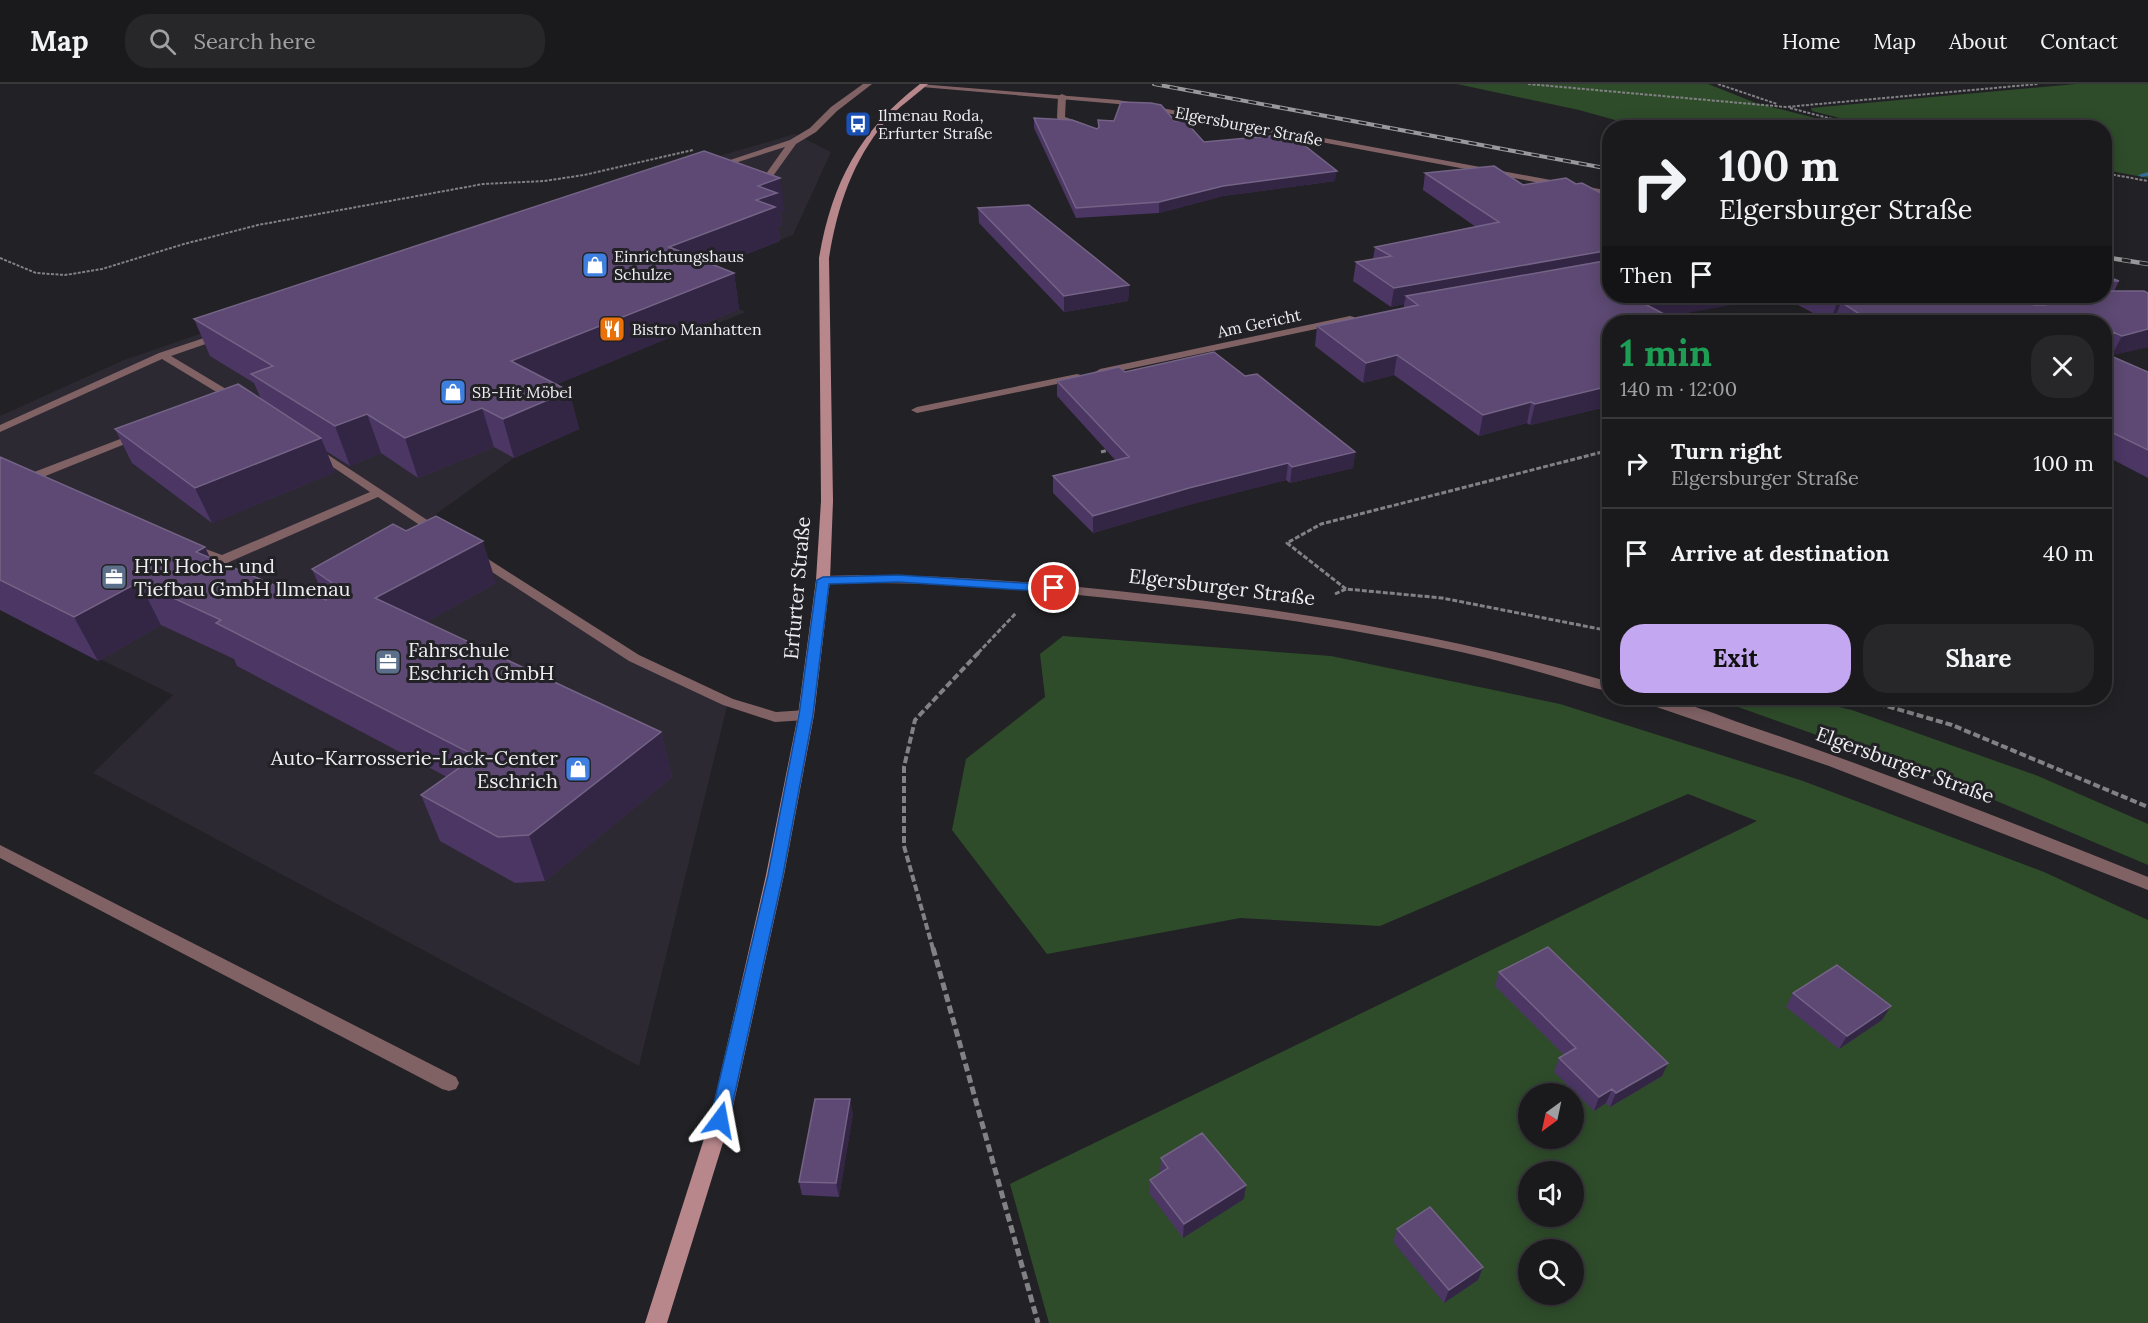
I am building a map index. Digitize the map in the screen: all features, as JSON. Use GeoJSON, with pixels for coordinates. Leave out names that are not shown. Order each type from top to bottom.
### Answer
{"type":"FeatureCollection","features":[{"type":"Feature","properties":{"kind":"main road","name":"Erfurter Straße"},"geometry":{"type":"LineString","coordinates":[[656,1323],[720,1120],[775,875],[806,715],[823,580],[827,501],[824,258],[827,235],[837,196],[864,144],[882,120],[923,85]]}},
{"type":"Feature","properties":{"kind":"street"},"geometry":{"type":"LineString","coordinates":[[707,169],[793,142],[813,130],[834,109],[868,84]]}},
{"type":"Feature","properties":{"kind":"street","name":"Elgersburger Straße"},"geometry":{"type":"LineString","coordinates":[[923,85],[1118,102],[1602,193]]}},
{"type":"Feature","properties":{"kind":"street"},"geometry":{"type":"LineString","coordinates":[[1062,96],[1061,118],[1091,130]]}},
{"type":"Feature","properties":{"kind":"street"},"geometry":{"type":"LineString","coordinates":[[765,181],[793,142]]}},
{"type":"Feature","properties":{"kind":"street","name":"Am Gericht"},"geometry":{"type":"LineString","coordinates":[[917,410],[1365,316]]}},
{"type":"Feature","properties":{"kind":"street"},"geometry":{"type":"LineString","coordinates":[[0,429],[163,356],[230,332]]}},
{"type":"Feature","properties":{"kind":"street"},"geometry":{"type":"LineString","coordinates":[[163,356],[232,401]]}},
{"type":"Feature","properties":{"kind":"street"},"geometry":{"type":"LineString","coordinates":[[29,478],[158,427]]}},
{"type":"Feature","properties":{"kind":"street"},"geometry":{"type":"LineString","coordinates":[[301,442],[634,658],[738,705],[775,717],[806,715]]}},
{"type":"Feature","properties":{"kind":"street"},"geometry":{"type":"LineString","coordinates":[[0,465],[51,487]]}},
{"type":"Feature","properties":{"kind":"street"},"geometry":{"type":"LineString","coordinates":[[179,542],[222,560],[379,492]]}},
{"type":"Feature","properties":{"kind":"street","name":"Elgersburger Straße"},"geometry":{"type":"LineString","coordinates":[[823,580],[898,579],[1031,586],[1294,615],[1416,638],[1602,685]]}},
{"type":"Feature","properties":{"kind":"street","name":"Elgersburger Straße"},"geometry":{"type":"LineString","coordinates":[[1667,705],[1749,730],[1965,809],[2148,884]]}},
{"type":"Feature","properties":{"kind":"street"},"geometry":{"type":"LineString","coordinates":[[0,851],[449,1083]]}},
{"type":"Feature","properties":{"kind":"path"},"geometry":{"type":"LineString","coordinates":[[1528,84],[1786,107],[2038,84]]}},
{"type":"Feature","properties":{"kind":"path"},"geometry":{"type":"LineString","coordinates":[[1718,84],[1786,107],[1836,120]]}},
{"type":"Feature","properties":{"kind":"path"},"geometry":{"type":"LineString","coordinates":[[0,258],[36,273],[65,274],[102,269],[258,225],[483,184],[544,181],[584,175],[696,149]]}},
{"type":"Feature","properties":{"kind":"path"},"geometry":{"type":"LineString","coordinates":[[2112,174],[2148,181]]}},
{"type":"Feature","properties":{"kind":"path"},"geometry":{"type":"LineString","coordinates":[[1101,452],[1120,446]]}},
{"type":"Feature","properties":{"kind":"path"},"geometry":{"type":"LineString","coordinates":[[1346,589],[1287,543],[1321,524],[1602,452]]}},
{"type":"Feature","properties":{"kind":"path"},"geometry":{"type":"LineString","coordinates":[[1031,586],[1013,618],[915,720],[904,767],[904,846],[1038,1323]]}},
{"type":"Feature","properties":{"kind":"path"},"geometry":{"type":"LineString","coordinates":[[1294,615],[1346,589],[1442,598],[1602,629]]}},
{"type":"Feature","properties":{"kind":"path"},"geometry":{"type":"LineString","coordinates":[[1883,705],[1952,725],[2148,807]]}},
{"type":"Feature","properties":{"kind":"shaded area"},"geometry":{"type":"Polygon","coordinates":[[[795,134],[831,152],[793,235],[654,290],[715,298],[746,312],[709,327],[702,324],[540,391],[579,429],[514,458],[425,522],[634,658],[728,702],[639,1066],[93,773],[173,695],[0,610],[0,416],[124,360],[407,263],[471,227],[795,134]]]}},
{"type":"Feature","properties":{"kind":"green space"},"geometry":{"type":"Polygon","coordinates":[[[1457,84],[1708,84],[1756,103],[1823,120],[1615,120],[1457,84]]]}},
{"type":"Feature","properties":{"kind":"green space"},"geometry":{"type":"Polygon","coordinates":[[[2076,84],[2148,84],[2148,178],[2112,171],[2112,120],[1847,120],[1812,111],[1811,108],[2076,84]]]}},
{"type":"Feature","properties":{"kind":"green space"},"geometry":{"type":"Polygon","coordinates":[[[1063,636],[1331,656],[1560,704],[1803,781],[2044,872],[2148,920],[2148,1323],[1049,1323],[1010,1184],[1757,821],[1688,794],[1380,926],[1240,918],[1047,954],[952,830],[966,759],[1045,697],[1040,654],[1063,636]]]}},
{"type":"Feature","properties":{"kind":"green space"},"geometry":{"type":"Polygon","coordinates":[[[1733,705],[1830,705],[1852,710],[2038,776],[2148,824],[2148,865],[1968,789],[1733,705]]]}},
{"type":"Feature","properties":{"kind":"building"},"geometry":{"type":"Polygon","coordinates":[[[1121,102],[1161,105],[1175,121],[1185,121],[1204,142],[1290,134],[1337,171],[1223,186],[1159,202],[1076,208],[1034,118],[1072,120],[1097,129],[1098,120],[1114,121],[1121,102]]]}},
{"type":"Feature","properties":{"kind":"building"},"geometry":{"type":"Polygon","coordinates":[[[704,151],[780,178],[758,186],[777,193],[756,200],[775,207],[669,247],[734,273],[511,361],[569,391],[503,419],[482,408],[405,438],[367,414],[335,426],[251,374],[273,366],[194,319],[704,151]]]}},
{"type":"Feature","properties":{"kind":"building"},"geometry":{"type":"Polygon","coordinates":[[[1494,166],[1523,185],[1566,178],[1576,184],[1582,183],[1602,194],[1602,251],[1394,288],[1356,262],[1391,256],[1375,247],[1499,222],[1425,173],[1494,166]]]}},
{"type":"Feature","properties":{"kind":"building"},"geometry":{"type":"Polygon","coordinates":[[[1029,205],[1129,285],[1064,296],[978,208],[1029,205]]]}},
{"type":"Feature","properties":{"kind":"building"},"geometry":{"type":"Polygon","coordinates":[[[1602,261],[1602,303],[1643,303],[1666,315],[1602,315],[1602,388],[1535,404],[1531,402],[1483,415],[1397,355],[1366,363],[1317,326],[1418,305],[1406,296],[1602,261]]]}},
{"type":"Feature","properties":{"kind":"building"},"geometry":{"type":"Polygon","coordinates":[[[2112,291],[2144,291],[2148,293],[2148,329],[2122,336],[2113,332],[2112,338],[2112,315],[1861,315],[1843,303],[2029,303],[2046,305],[2047,303],[2112,303],[2112,291]]]}},
{"type":"Feature","properties":{"kind":"building"},"geometry":{"type":"Polygon","coordinates":[[[1214,352],[1245,376],[1257,374],[1355,452],[1292,467],[1288,463],[1189,488],[1093,516],[1053,476],[1129,457],[1057,381],[1119,367],[1125,372],[1214,352]]]}},
{"type":"Feature","properties":{"kind":"building"},"geometry":{"type":"Polygon","coordinates":[[[2112,356],[2148,372],[2148,450],[2112,432],[2112,356]]]}},
{"type":"Feature","properties":{"kind":"building"},"geometry":{"type":"Polygon","coordinates":[[[238,384],[321,438],[195,488],[115,429],[238,384]]]}},
{"type":"Feature","properties":{"kind":"building"},"geometry":{"type":"Polygon","coordinates":[[[0,457],[205,547],[196,552],[279,587],[287,583],[326,600],[335,585],[312,569],[393,524],[406,531],[436,516],[483,541],[375,598],[661,732],[529,835],[498,837],[421,795],[476,756],[216,623],[221,620],[139,582],[74,617],[0,580],[0,457]]]}},
{"type":"Feature","properties":{"kind":"building"},"geometry":{"type":"Polygon","coordinates":[[[1548,947],[1668,1063],[1616,1093],[1612,1089],[1599,1097],[1559,1058],[1576,1048],[1499,972],[1548,947]]]}},
{"type":"Feature","properties":{"kind":"building"},"geometry":{"type":"Polygon","coordinates":[[[1837,965],[1891,1006],[1847,1036],[1793,993],[1837,965]]]}},
{"type":"Feature","properties":{"kind":"building"},"geometry":{"type":"Polygon","coordinates":[[[815,1099],[850,1099],[836,1183],[799,1182],[815,1099]]]}},
{"type":"Feature","properties":{"kind":"building"},"geometry":{"type":"Polygon","coordinates":[[[1202,1133],[1246,1185],[1184,1224],[1150,1180],[1168,1168],[1161,1158],[1202,1133]]]}},
{"type":"Feature","properties":{"kind":"building"},"geometry":{"type":"Polygon","coordinates":[[[1430,1207],[1483,1267],[1449,1290],[1397,1229],[1430,1207]]]}},
{"type":"Feature","properties":{"kind":"waterway"},"geometry":{"type":"LineString","coordinates":[[2142,175],[2148,174]]}},
{"type":"Feature","properties":{"kind":"railway"},"geometry":{"type":"LineString","coordinates":[[1154,84],[1602,168]]}},
{"type":"Feature","properties":{"kind":"railway"},"geometry":{"type":"LineString","coordinates":[[2112,258],[2148,264]]}},
{"type":"Feature","properties":{"kind":"place","name":"Ilmenau Roda, Erfurter Straße"},"geometry":{"type":"Point","coordinates":[858,124]}},
{"type":"Feature","properties":{"kind":"place","name":"Einrichtungshaus Schulze"},"geometry":{"type":"Point","coordinates":[595,265]}},
{"type":"Feature","properties":{"kind":"place","name":"Bistro Manhatten"},"geometry":{"type":"Point","coordinates":[612,329]}},
{"type":"Feature","properties":{"kind":"place","name":"SB-Hit Möbel"},"geometry":{"type":"Point","coordinates":[453,392]}},
{"type":"Feature","properties":{"kind":"place","name":"HTI Hoch- und Tiefbau GmbH Ilmenau"},"geometry":{"type":"Point","coordinates":[114,577]}},
{"type":"Feature","properties":{"kind":"place","name":"Fahrschule Eschrich GmbH"},"geometry":{"type":"Point","coordinates":[388,662]}},
{"type":"Feature","properties":{"kind":"place","name":"Auto-Karrosserie-Lack-Center Eschrich"},"geometry":{"type":"Point","coordinates":[578,769]}},
{"type":"Feature","properties":{"kind":"route"},"geometry":{"type":"LineString","coordinates":[[720,1120],[775,875],[806,715],[823,580],[898,579],[1054,588]]}}]}
